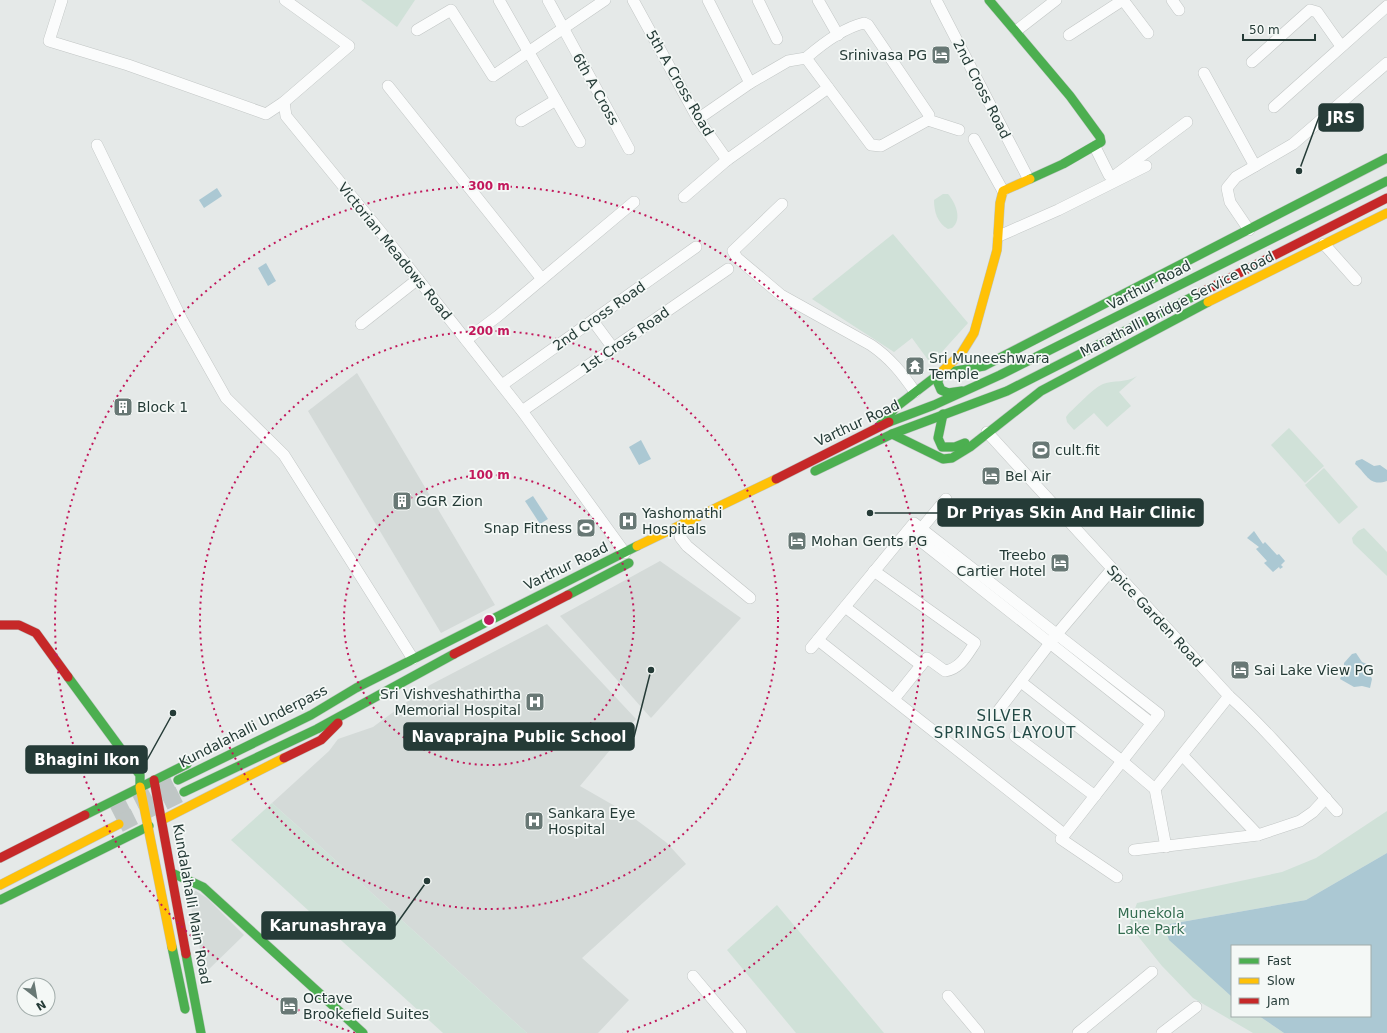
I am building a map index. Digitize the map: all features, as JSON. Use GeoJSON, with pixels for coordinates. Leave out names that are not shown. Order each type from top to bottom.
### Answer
{"type":"FeatureCollection","features":[{"type":"Feature","properties":{"kind":"main road"},"geometry":{"type":"LineString","coordinates":[[880,425],[896,407],[939,374],[961,354],[974,333],[997,250],[1000,203],[1003,191],[1028,178],[1063,164],[1095,147],[1101,142],[1100,137],[1070,96],[989,0]]}},
{"type":"Feature","properties":{"kind":"main road"},"geometry":{"type":"LineString","coordinates":[[939,374],[984,366],[1387,158]]}},
{"type":"Feature","properties":{"kind":"main road","name":"Varthur Road"},"geometry":{"type":"LineString","coordinates":[[342,696],[570,579],[880,425],[934,405],[1007,372],[1387,181]]}},
{"type":"Feature","properties":{"kind":"main road","name":"Varthur Road"},"geometry":{"type":"LineString","coordinates":[[808,474],[892,434],[943,414],[988,400],[1007,391],[1387,198]]}},
{"type":"Feature","properties":{"kind":"main road","name":"Marathalli Bridge Service Road"},"geometry":{"type":"LineString","coordinates":[[892,434],[940,458],[947,459],[970,447],[987,432],[1041,391],[1191,311],[1387,213]]}},
{"type":"Feature","properties":{"kind":"main road"},"geometry":{"type":"LineString","coordinates":[[939,374],[938,383],[941,390],[948,393],[966,390]]}},
{"type":"Feature","properties":{"kind":"main road","name":"Marathalli Bridge Service Road"},"geometry":{"type":"LineString","coordinates":[[943,414],[937,438],[942,447],[946,449],[956,447],[987,432]]}},
{"type":"Feature","properties":{"kind":"main road"},"geometry":{"type":"LineString","coordinates":[[676,539],[692,531]]}},
{"type":"Feature","properties":{"kind":"main road","name":"Varthur Road"},"geometry":{"type":"LineString","coordinates":[[345,713],[416,673],[638,559]]}},
{"type":"Feature","properties":{"kind":"main road"},"geometry":{"type":"LineString","coordinates":[[0,624],[19,625],[36,632],[140,775],[157,779],[166,792]]}},
{"type":"Feature","properties":{"kind":"main road"},"geometry":{"type":"LineString","coordinates":[[316,701],[342,696]]}},
{"type":"Feature","properties":{"kind":"main road","name":"Kundalahalli Underpass"},"geometry":{"type":"LineString","coordinates":[[178,780],[311,715],[342,696]]}},
{"type":"Feature","properties":{"kind":"main road"},"geometry":{"type":"LineString","coordinates":[[162,820],[172,810],[320,740],[336,727],[345,713]]}},
{"type":"Feature","properties":{"kind":"main road","name":"Kundalahalli Underpass"},"geometry":{"type":"LineString","coordinates":[[184,792],[345,713]]}},
{"type":"Feature","properties":{"kind":"main road"},"geometry":{"type":"LineString","coordinates":[[0,858],[198,758]]}},
{"type":"Feature","properties":{"kind":"main road","name":"Kundalahalli Main Road"},"geometry":{"type":"LineString","coordinates":[[140,775],[140,787],[187,1018]]}},
{"type":"Feature","properties":{"kind":"main road","name":"Kundalahalli Main Road"},"geometry":{"type":"LineString","coordinates":[[157,779],[162,820],[201,1033]]}},
{"type":"Feature","properties":{"kind":"main road"},"geometry":{"type":"LineString","coordinates":[[0,885],[119,824]]}},
{"type":"Feature","properties":{"kind":"main road"},"geometry":{"type":"LineString","coordinates":[[0,900],[149,826]]}},
{"type":"Feature","properties":{"kind":"main road"},"geometry":{"type":"LineString","coordinates":[[172,873],[203,887],[360,1032]]}},
{"type":"Feature","properties":{"kind":"street"},"geometry":{"type":"LineString","coordinates":[[62,0],[49,41],[128,65],[266,114],[284,102],[349,46],[285,0]]}},
{"type":"Feature","properties":{"kind":"street"},"geometry":{"type":"LineString","coordinates":[[499,0],[580,142]]}},
{"type":"Feature","properties":{"kind":"street","name":"6th A Cross"},"geometry":{"type":"LineString","coordinates":[[548,0],[629,149]]}},
{"type":"Feature","properties":{"kind":"street"},"geometry":{"type":"LineString","coordinates":[[417,30],[451,10],[493,76],[605,0]]}},
{"type":"Feature","properties":{"kind":"street","name":"5th A Cross Road"},"geometry":{"type":"LineString","coordinates":[[633,0],[698,119],[727,160]]}},
{"type":"Feature","properties":{"kind":"street"},"geometry":{"type":"LineString","coordinates":[[708,0],[750,83]]}},
{"type":"Feature","properties":{"kind":"street"},"geometry":{"type":"LineString","coordinates":[[758,0],[777,39]]}},
{"type":"Feature","properties":{"kind":"street"},"geometry":{"type":"LineString","coordinates":[[818,0],[838,35]]}},
{"type":"Feature","properties":{"kind":"street","name":"2nd Cross Road"},"geometry":{"type":"LineString","coordinates":[[936,0],[1028,178]]}},
{"type":"Feature","properties":{"kind":"street"},"geometry":{"type":"LineString","coordinates":[[1016,31],[1056,0]]}},
{"type":"Feature","properties":{"kind":"street"},"geometry":{"type":"LineString","coordinates":[[1069,35],[1123,0],[1148,33]]}},
{"type":"Feature","properties":{"kind":"street"},"geometry":{"type":"LineString","coordinates":[[1172,0],[1179,10]]}},
{"type":"Feature","properties":{"kind":"street"},"geometry":{"type":"LineString","coordinates":[[1274,107],[1387,6]]}},
{"type":"Feature","properties":{"kind":"street"},"geometry":{"type":"LineString","coordinates":[[1252,62],[1310,10],[1317,12],[1341,46]]}},
{"type":"Feature","properties":{"kind":"street"},"geometry":{"type":"LineString","coordinates":[[698,119],[750,83],[788,61],[806,58],[819,46],[855,25],[864,23],[868,25],[929,115],[928,120]]}},
{"type":"Feature","properties":{"kind":"street"},"geometry":{"type":"LineString","coordinates":[[806,58],[871,145],[881,146],[928,120],[959,130]]}},
{"type":"Feature","properties":{"kind":"street"},"geometry":{"type":"LineString","coordinates":[[1249,230],[1230,202],[1227,188],[1236,177],[1292,144],[1387,63]]}},
{"type":"Feature","properties":{"kind":"street"},"geometry":{"type":"LineString","coordinates":[[1204,73],[1255,166]]}},
{"type":"Feature","properties":{"kind":"street"},"geometry":{"type":"LineString","coordinates":[[388,86],[542,280]]}},
{"type":"Feature","properties":{"kind":"street"},"geometry":{"type":"LineString","coordinates":[[684,197],[727,160],[828,88]]}},
{"type":"Feature","properties":{"kind":"street"},"geometry":{"type":"LineString","coordinates":[[521,121],[556,100]]}},
{"type":"Feature","properties":{"kind":"street","name":"Victorian Meadows Road"},"geometry":{"type":"LineString","coordinates":[[284,102],[286,116],[502,385],[625,553]]}},
{"type":"Feature","properties":{"kind":"street"},"geometry":{"type":"LineString","coordinates":[[1095,147],[1109,175],[1113,177],[1187,122]]}},
{"type":"Feature","properties":{"kind":"street"},"geometry":{"type":"LineString","coordinates":[[974,140],[1003,191]]}},
{"type":"Feature","properties":{"kind":"street"},"geometry":{"type":"LineString","coordinates":[[97,145],[186,326],[226,398],[284,455],[413,659]]}},
{"type":"Feature","properties":{"kind":"street"},"geometry":{"type":"LineString","coordinates":[[999,236],[1058,210],[1146,166]]}},
{"type":"Feature","properties":{"kind":"street"},"geometry":{"type":"LineString","coordinates":[[466,340],[542,280],[634,202]]}},
{"type":"Feature","properties":{"kind":"street"},"geometry":{"type":"LineString","coordinates":[[782,204],[733,251],[737,258],[781,295],[885,354],[897,366],[915,392]]}},
{"type":"Feature","properties":{"kind":"street"},"geometry":{"type":"LineString","coordinates":[[1324,244],[1356,280]]}},
{"type":"Feature","properties":{"kind":"street","name":"2nd Cross Road"},"geometry":{"type":"LineString","coordinates":[[502,385],[696,247]]}},
{"type":"Feature","properties":{"kind":"street","name":"1st Cross Road"},"geometry":{"type":"LineString","coordinates":[[522,411],[728,269]]}},
{"type":"Feature","properties":{"kind":"street"},"geometry":{"type":"LineString","coordinates":[[361,324],[418,279]]}},
{"type":"Feature","properties":{"kind":"street"},"geometry":{"type":"LineString","coordinates":[[593,321],[613,348]]}},
{"type":"Feature","properties":{"kind":"street","name":"Spice Garden Road"},"geometry":{"type":"LineString","coordinates":[[987,432],[1229,696],[1268,734],[1337,811]]}},
{"type":"Feature","properties":{"kind":"street"},"geometry":{"type":"LineString","coordinates":[[946,499],[914,528],[874,571],[815,644],[894,699],[1064,834]]}},
{"type":"Feature","properties":{"kind":"street"},"geometry":{"type":"LineString","coordinates":[[914,528],[1054,638],[1159,714],[1061,839],[1117,877]]}},
{"type":"Feature","properties":{"kind":"street"},"geometry":{"type":"LineString","coordinates":[[676,539],[687,546],[750,598]]}},
{"type":"Feature","properties":{"kind":"street"},"geometry":{"type":"LineString","coordinates":[[995,715],[1054,638],[1112,569]]}},
{"type":"Feature","properties":{"kind":"street"},"geometry":{"type":"LineString","coordinates":[[874,571],[975,644],[958,666],[953,670],[945,671],[927,658],[894,699]]}},
{"type":"Feature","properties":{"kind":"street"},"geometry":{"type":"LineString","coordinates":[[845,607],[921,665]]}},
{"type":"Feature","properties":{"kind":"street"},"geometry":{"type":"LineString","coordinates":[[1054,638],[1151,723]]}},
{"type":"Feature","properties":{"kind":"street"},"geometry":{"type":"LineString","coordinates":[[1021,682],[1122,761],[1155,789],[1166,847]]}},
{"type":"Feature","properties":{"kind":"street"},"geometry":{"type":"LineString","coordinates":[[1155,789],[1183,756],[1229,696]]}},
{"type":"Feature","properties":{"kind":"street"},"geometry":{"type":"LineString","coordinates":[[1014,736],[1095,796]]}},
{"type":"Feature","properties":{"kind":"street"},"geometry":{"type":"LineString","coordinates":[[1183,756],[1258,835]]}},
{"type":"Feature","properties":{"kind":"street"},"geometry":{"type":"LineString","coordinates":[[1134,850],[1258,835],[1300,821],[1313,812],[1326,798]]}},
{"type":"Feature","properties":{"kind":"street"},"geometry":{"type":"LineString","coordinates":[[1078,1033],[1152,972]]}},
{"type":"Feature","properties":{"kind":"street"},"geometry":{"type":"LineString","coordinates":[[693,976],[741,1033]]}},
{"type":"Feature","properties":{"kind":"street"},"geometry":{"type":"LineString","coordinates":[[948,996],[979,1033]]}},
{"type":"Feature","properties":{"kind":"street"},"geometry":{"type":"LineString","coordinates":[[1162,1033],[1196,1007]]}},
{"type":"Feature","properties":{"kind":"shaded area","name":"GGR Zion"},"geometry":{"type":"Polygon","coordinates":[[[357,373],[495,605],[441,633],[308,411],[357,373]]]}},
{"type":"Feature","properties":{"kind":"shaded area"},"geometry":{"type":"Polygon","coordinates":[[[660,561],[741,618],[651,718],[560,616],[660,561]]]}},
{"type":"Feature","properties":{"kind":"shaded area"},"geometry":{"type":"Polygon","coordinates":[[[547,624],[636,719],[580,786],[627,813],[667,843],[686,864],[582,958],[629,1000],[598,1033],[527,1033],[272,803],[329,751],[338,739],[373,727],[430,685],[547,624]]]}},
{"type":"Feature","properties":{"kind":"shaded area"},"geometry":{"type":"Polygon","coordinates":[[[196,891],[207,898],[244,935],[205,973],[188,893],[196,891]]]}},
{"type":"Feature","properties":{"kind":"green space"},"geometry":{"type":"Polygon","coordinates":[[[361,0],[415,0],[397,27],[361,0]]]}},
{"type":"Feature","properties":{"kind":"green space"},"geometry":{"type":"Polygon","coordinates":[[[943,194],[948,194],[957,211],[957,220],[955,224],[952,228],[948,229],[939,220],[935,208],[934,200],[943,194]]]}},
{"type":"Feature","properties":{"kind":"green space"},"geometry":{"type":"Polygon","coordinates":[[[893,234],[968,323],[931,364],[912,338],[894,352],[812,299],[893,234]]]}},
{"type":"Feature","properties":{"kind":"green space"},"geometry":{"type":"Polygon","coordinates":[[[1137,376],[1119,392],[1131,406],[1107,427],[1094,413],[1074,430],[1067,422],[1066,417],[1069,413],[1099,386],[1107,383],[1129,380],[1137,376]]]}},
{"type":"Feature","properties":{"kind":"green space"},"geometry":{"type":"Polygon","coordinates":[[[1289,428],[1324,466],[1305,483],[1271,445],[1289,428]]]}},
{"type":"Feature","properties":{"kind":"green space"},"geometry":{"type":"Polygon","coordinates":[[[1324,468],[1358,507],[1339,524],[1305,485],[1324,468]]]}},
{"type":"Feature","properties":{"kind":"green space"},"geometry":{"type":"Polygon","coordinates":[[[1364,528],[1387,552],[1387,576],[1353,543],[1352,538],[1358,531],[1364,528]]]}},
{"type":"Feature","properties":{"kind":"green space"},"geometry":{"type":"Polygon","coordinates":[[[272,803],[527,1033],[443,1033],[231,840],[272,803]]]}},
{"type":"Feature","properties":{"kind":"green space","name":"Munekola Lake Park"},"geometry":{"type":"Polygon","coordinates":[[[1387,811],[1387,853],[1306,900],[1170,924],[1170,940],[1231,996],[1231,1017],[1260,1017],[1284,1033],[1253,1033],[1193,998],[1162,966],[1129,925],[1137,903],[1282,872],[1316,858],[1387,811]]]}},
{"type":"Feature","properties":{"kind":"green space"},"geometry":{"type":"Polygon","coordinates":[[[777,905],[884,1033],[796,1033],[727,950],[777,905]]]}},
{"type":"Feature","properties":{"kind":"water"},"geometry":{"type":"Polygon","coordinates":[[[217,188],[222,196],[204,208],[199,200],[217,188]]]}},
{"type":"Feature","properties":{"kind":"water"},"geometry":{"type":"Polygon","coordinates":[[[266,263],[276,281],[268,286],[258,268],[266,263]]]}},
{"type":"Feature","properties":{"kind":"water"},"geometry":{"type":"Polygon","coordinates":[[[641,440],[651,459],[639,465],[629,447],[641,440]]]}},
{"type":"Feature","properties":{"kind":"water"},"geometry":{"type":"Polygon","coordinates":[[[1362,459],[1374,466],[1380,465],[1387,470],[1387,481],[1372,481],[1355,464],[1356,461],[1362,459]]]}},
{"type":"Feature","properties":{"kind":"water"},"geometry":{"type":"Polygon","coordinates":[[[533,496],[548,519],[540,524],[525,501],[533,496]]]}},
{"type":"Feature","properties":{"kind":"water"},"geometry":{"type":"Polygon","coordinates":[[[1254,531],[1263,544],[1265,542],[1285,561],[1281,565],[1283,567],[1280,569],[1279,567],[1273,572],[1264,563],[1267,561],[1256,549],[1259,547],[1247,538],[1254,531]]]}},
{"type":"Feature","properties":{"kind":"water"},"geometry":{"type":"Polygon","coordinates":[[[1356,653],[1362,662],[1369,665],[1369,672],[1372,679],[1370,688],[1362,686],[1354,687],[1340,679],[1344,669],[1344,663],[1352,654],[1356,653]]]}},
{"type":"Feature","properties":{"kind":"water"},"geometry":{"type":"Polygon","coordinates":[[[1387,853],[1387,1033],[1284,1033],[1260,1017],[1371,1017],[1371,945],[1231,945],[1231,996],[1169,940],[1167,934],[1170,924],[1306,900],[1387,853]]]}},
{"type":"Feature","properties":{"kind":"tunnel"},"geometry":{"type":"LineString","coordinates":[[113,813],[178,780]]}},
{"type":"Feature","properties":{"kind":"tunnel"},"geometry":{"type":"LineString","coordinates":[[119,824],[184,792]]}},
{"type":"Feature","properties":{"kind":"traffic: fast"},"geometry":{"type":"LineString","coordinates":[[989,0],[1070,96],[1100,137],[1101,142],[1063,164],[1030,179]]}},
{"type":"Feature","properties":{"kind":"traffic: fast"},"geometry":{"type":"LineString","coordinates":[[880,425],[896,407],[939,374],[984,366],[1387,158]]}},
{"type":"Feature","properties":{"kind":"traffic: fast"},"geometry":{"type":"LineString","coordinates":[[889,422],[934,405],[1000,375],[1387,181]]}},
{"type":"Feature","properties":{"kind":"traffic: fast"},"geometry":{"type":"LineString","coordinates":[[815,471],[892,434],[1007,391],[1202,292]]}},
{"type":"Feature","properties":{"kind":"traffic: fast"},"geometry":{"type":"LineString","coordinates":[[892,434],[943,459],[952,458],[970,447],[1041,391],[1208,302]]}},
{"type":"Feature","properties":{"kind":"traffic: fast"},"geometry":{"type":"LineString","coordinates":[[939,374],[938,383],[941,390],[948,393],[962,391]]}},
{"type":"Feature","properties":{"kind":"traffic: fast"},"geometry":{"type":"LineString","coordinates":[[943,414],[938,438],[942,447],[955,447],[965,443]]}},
{"type":"Feature","properties":{"kind":"traffic: fast"},"geometry":{"type":"LineString","coordinates":[[178,780],[311,715],[356,688],[637,546]]}},
{"type":"Feature","properties":{"kind":"traffic: fast"},"geometry":{"type":"LineString","coordinates":[[568,595],[629,563]]}},
{"type":"Feature","properties":{"kind":"traffic: fast"},"geometry":{"type":"LineString","coordinates":[[184,792],[317,729],[454,654]]}},
{"type":"Feature","properties":{"kind":"traffic: fast"},"geometry":{"type":"LineString","coordinates":[[68,677],[140,775],[140,787]]}},
{"type":"Feature","properties":{"kind":"traffic: fast"},"geometry":{"type":"LineString","coordinates":[[85,815],[187,764]]}},
{"type":"Feature","properties":{"kind":"traffic: fast"},"geometry":{"type":"LineString","coordinates":[[0,900],[149,826]]}},
{"type":"Feature","properties":{"kind":"traffic: fast"},"geometry":{"type":"LineString","coordinates":[[172,873],[203,887],[363,1033]]}},
{"type":"Feature","properties":{"kind":"traffic: fast"},"geometry":{"type":"LineString","coordinates":[[172,947],[185,1009]]}},
{"type":"Feature","properties":{"kind":"traffic: fast"},"geometry":{"type":"LineString","coordinates":[[186,954],[201,1033]]}},
{"type":"Feature","properties":{"kind":"traffic: slow"},"geometry":{"type":"LineString","coordinates":[[939,374],[961,354],[974,333],[997,250],[1000,203],[1003,191],[1030,179]]}},
{"type":"Feature","properties":{"kind":"traffic: slow"},"geometry":{"type":"LineString","coordinates":[[1208,302],[1387,213]]}},
{"type":"Feature","properties":{"kind":"traffic: slow"},"geometry":{"type":"LineString","coordinates":[[637,546],[776,479]]}},
{"type":"Feature","properties":{"kind":"traffic: slow"},"geometry":{"type":"LineString","coordinates":[[162,820],[284,758]]}},
{"type":"Feature","properties":{"kind":"traffic: slow"},"geometry":{"type":"LineString","coordinates":[[140,787],[172,947]]}},
{"type":"Feature","properties":{"kind":"traffic: slow"},"geometry":{"type":"LineString","coordinates":[[0,885],[119,824]]}},
{"type":"Feature","properties":{"kind":"traffic: jam"},"geometry":{"type":"LineString","coordinates":[[1202,292],[1387,198]]}},
{"type":"Feature","properties":{"kind":"traffic: jam"},"geometry":{"type":"LineString","coordinates":[[776,479],[889,422]]}},
{"type":"Feature","properties":{"kind":"traffic: jam"},"geometry":{"type":"LineString","coordinates":[[454,654],[568,595]]}},
{"type":"Feature","properties":{"kind":"traffic: jam"},"geometry":{"type":"LineString","coordinates":[[0,625],[19,625],[36,633],[68,677]]}},
{"type":"Feature","properties":{"kind":"traffic: jam"},"geometry":{"type":"LineString","coordinates":[[284,758],[321,740],[338,723]]}},
{"type":"Feature","properties":{"kind":"traffic: jam"},"geometry":{"type":"LineString","coordinates":[[154,780],[186,954]]}},
{"type":"Feature","properties":{"kind":"traffic: jam"},"geometry":{"type":"LineString","coordinates":[[0,858],[85,815]]}},
{"type":"Feature","properties":{"kind":"place","name":"Srinivasa PG"},"geometry":{"type":"Point","coordinates":[941,55]}},
{"type":"Feature","properties":{"kind":"place","name":"JRS"},"geometry":{"type":"Point","coordinates":[1299,171]}},
{"type":"Feature","properties":{"kind":"place","name":"Sri Muneeshwara Temple"},"geometry":{"type":"Point","coordinates":[915,366]}},
{"type":"Feature","properties":{"kind":"place","name":"Block 1"},"geometry":{"type":"Point","coordinates":[123,407]}},
{"type":"Feature","properties":{"kind":"place","name":"cult.fit"},"geometry":{"type":"Point","coordinates":[1041,450]}},
{"type":"Feature","properties":{"kind":"place","name":"Bel Air"},"geometry":{"type":"Point","coordinates":[991,476]}},
{"type":"Feature","properties":{"kind":"place","name":"GGR Zion"},"geometry":{"type":"Point","coordinates":[402,501]}},
{"type":"Feature","properties":{"kind":"place","name":"Dr Priyas Skin And Hair Clinic"},"geometry":{"type":"Point","coordinates":[870,513]}},
{"type":"Feature","properties":{"kind":"place","name":"Yashomathi Hospitals"},"geometry":{"type":"Point","coordinates":[628,521]}},
{"type":"Feature","properties":{"kind":"place","name":"Snap Fitness"},"geometry":{"type":"Point","coordinates":[586,528]}},
{"type":"Feature","properties":{"kind":"place","name":"Mohan Gents PG"},"geometry":{"type":"Point","coordinates":[797,541]}},
{"type":"Feature","properties":{"kind":"place","name":"Treebo Cartier Hotel"},"geometry":{"type":"Point","coordinates":[1060,563]}},
{"type":"Feature","properties":{"kind":"place","name":"Navaprajna Public School"},"geometry":{"type":"Point","coordinates":[651,670]}},
{"type":"Feature","properties":{"kind":"place","name":"Sai Lake View PG"},"geometry":{"type":"Point","coordinates":[1240,670]}},
{"type":"Feature","properties":{"kind":"place","name":"Sri Vishveshathirtha Memorial Hospital"},"geometry":{"type":"Point","coordinates":[535,702]}},
{"type":"Feature","properties":{"kind":"place","name":"Bhagini Ikon"},"geometry":{"type":"Point","coordinates":[173,713]}},
{"type":"Feature","properties":{"kind":"place","name":"Sankara Eye Hospital"},"geometry":{"type":"Point","coordinates":[534,821]}},
{"type":"Feature","properties":{"kind":"place","name":"Karunashraya"},"geometry":{"type":"Point","coordinates":[427,881]}},
{"type":"Feature","properties":{"kind":"place","name":"Octave Brookefield Suites"},"geometry":{"type":"Point","coordinates":[289,1006]}},
{"type":"Feature","properties":{"kind":"district","name":"SILVER SPRINGS LAYOUT"},"geometry":{"type":"Point","coordinates":[1005,724]}}]}
